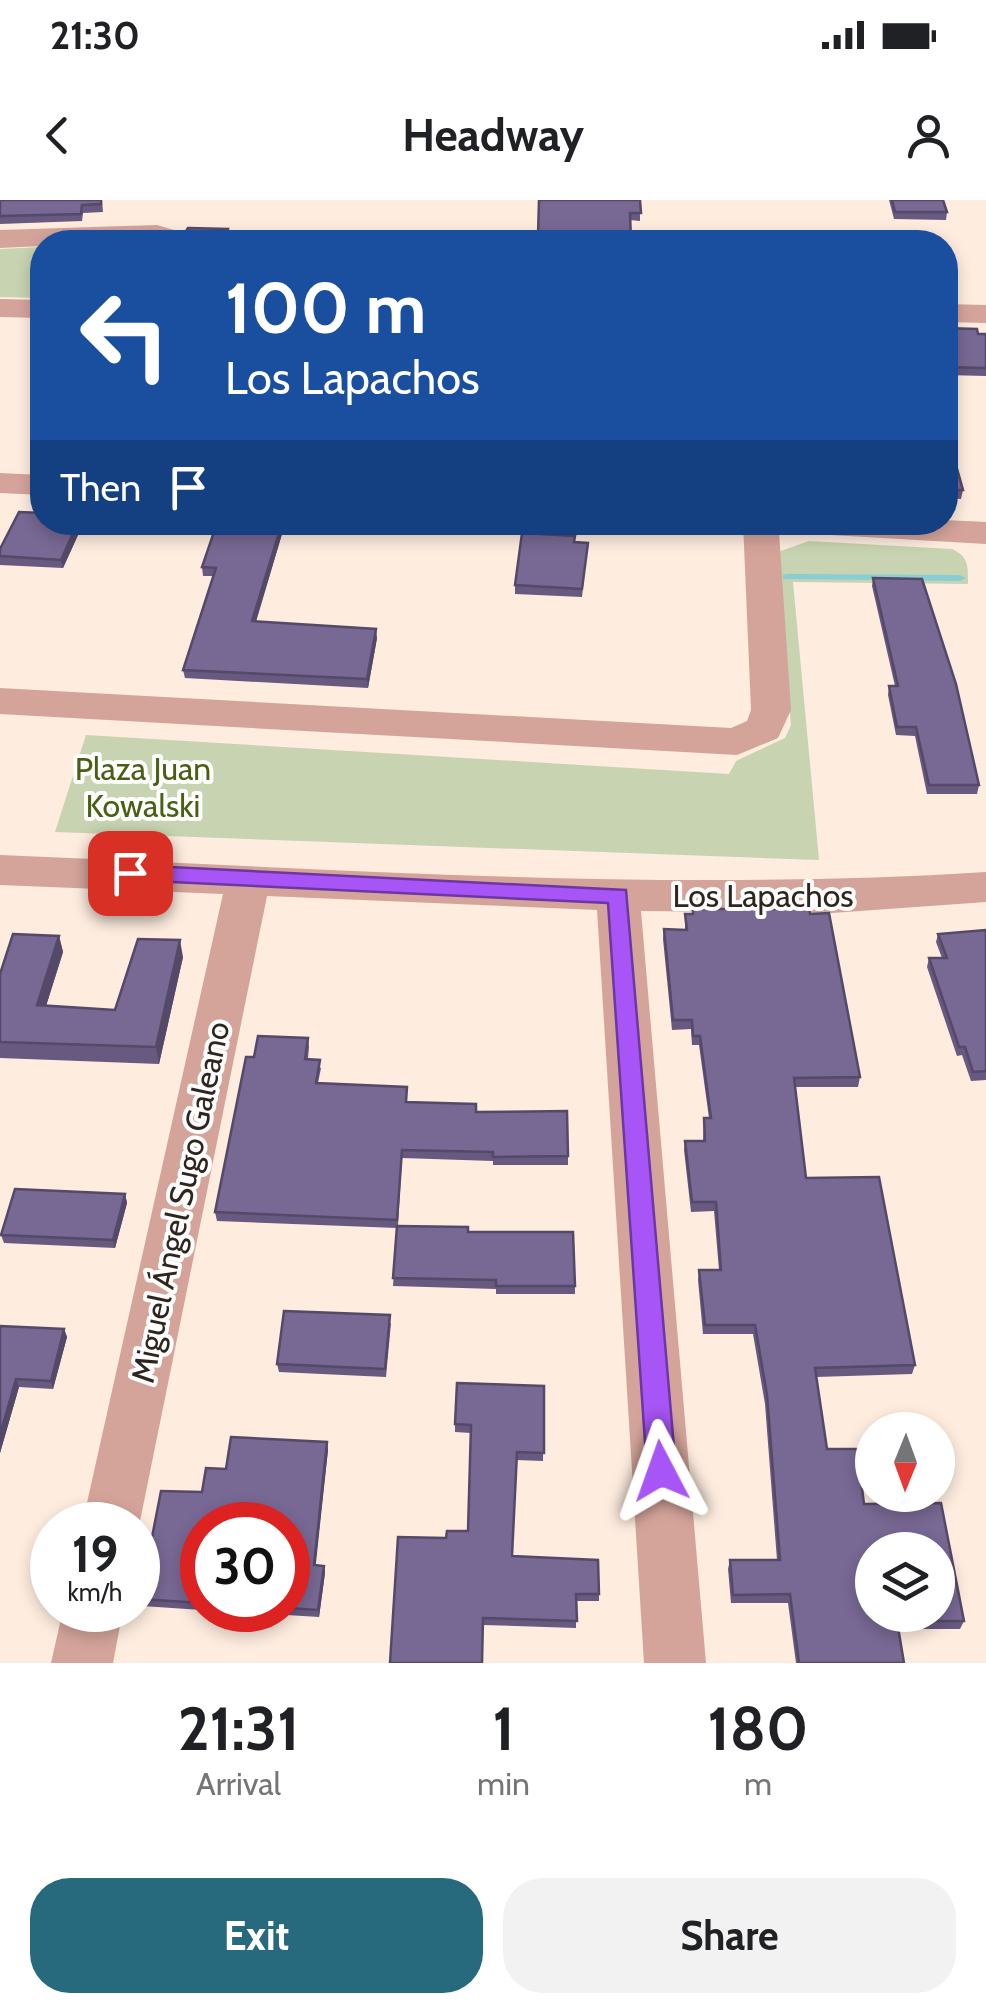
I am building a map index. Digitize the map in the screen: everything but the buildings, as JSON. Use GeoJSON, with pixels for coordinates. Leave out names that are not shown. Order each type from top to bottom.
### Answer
{"type":"FeatureCollection","features":[{"type":"Feature","properties":{"kind":"street"},"geometry":{"type":"LineString","coordinates":[[0,240],[30,239]]}},
{"type":"Feature","properties":{"kind":"street"},"geometry":{"type":"LineString","coordinates":[[0,308],[30,309]]}},
{"type":"Feature","properties":{"kind":"street"},"geometry":{"type":"LineString","coordinates":[[958,313],[986,314]]}},
{"type":"Feature","properties":{"kind":"street"},"geometry":{"type":"LineString","coordinates":[[0,483],[30,484]]}},
{"type":"Feature","properties":{"kind":"street"},"geometry":{"type":"LineString","coordinates":[[958,531],[986,533]]}},
{"type":"Feature","properties":{"kind":"street"},"geometry":{"type":"LineString","coordinates":[[0,700],[737,742],[764,729],[771,710],[761,535]]}},
{"type":"Feature","properties":{"kind":"street","name":"Los Lapachos"},"geometry":{"type":"LineString","coordinates":[[0,870],[618,895],[832,897],[986,887]]}},
{"type":"Feature","properties":{"kind":"street","name":"Miguel Ángel Sugo Galeano"},"geometry":{"type":"LineString","coordinates":[[116,1502],[249,878]]}},
{"type":"Feature","properties":{"kind":"street"},"geometry":{"type":"LineString","coordinates":[[618,895],[676,1663]]}},
{"type":"Feature","properties":{"kind":"street"},"geometry":{"type":"LineString","coordinates":[[82,1663],[88,1632]]}},
{"type":"Feature","properties":{"kind":"green space"},"geometry":{"type":"Polygon","coordinates":[[[30,248],[30,298],[0,297],[0,249],[30,248]]]}},
{"type":"Feature","properties":{"kind":"green space","name":"Plaza Juan Kowalski"},"geometry":{"type":"Polygon","coordinates":[[[809,541],[952,549],[965,559],[968,572],[968,584],[793,582],[819,860],[55,832],[86,735],[729,774],[736,761],[785,738],[791,725],[775,553],[809,541]]]}},
{"type":"Feature","properties":{"kind":"waterway"},"geometry":{"type":"LineString","coordinates":[[787,577],[960,578]]}},
{"type":"Feature","properties":{"kind":"route"},"geometry":{"type":"LineString","coordinates":[[130,873],[618,895],[661,1471]]}}]}
